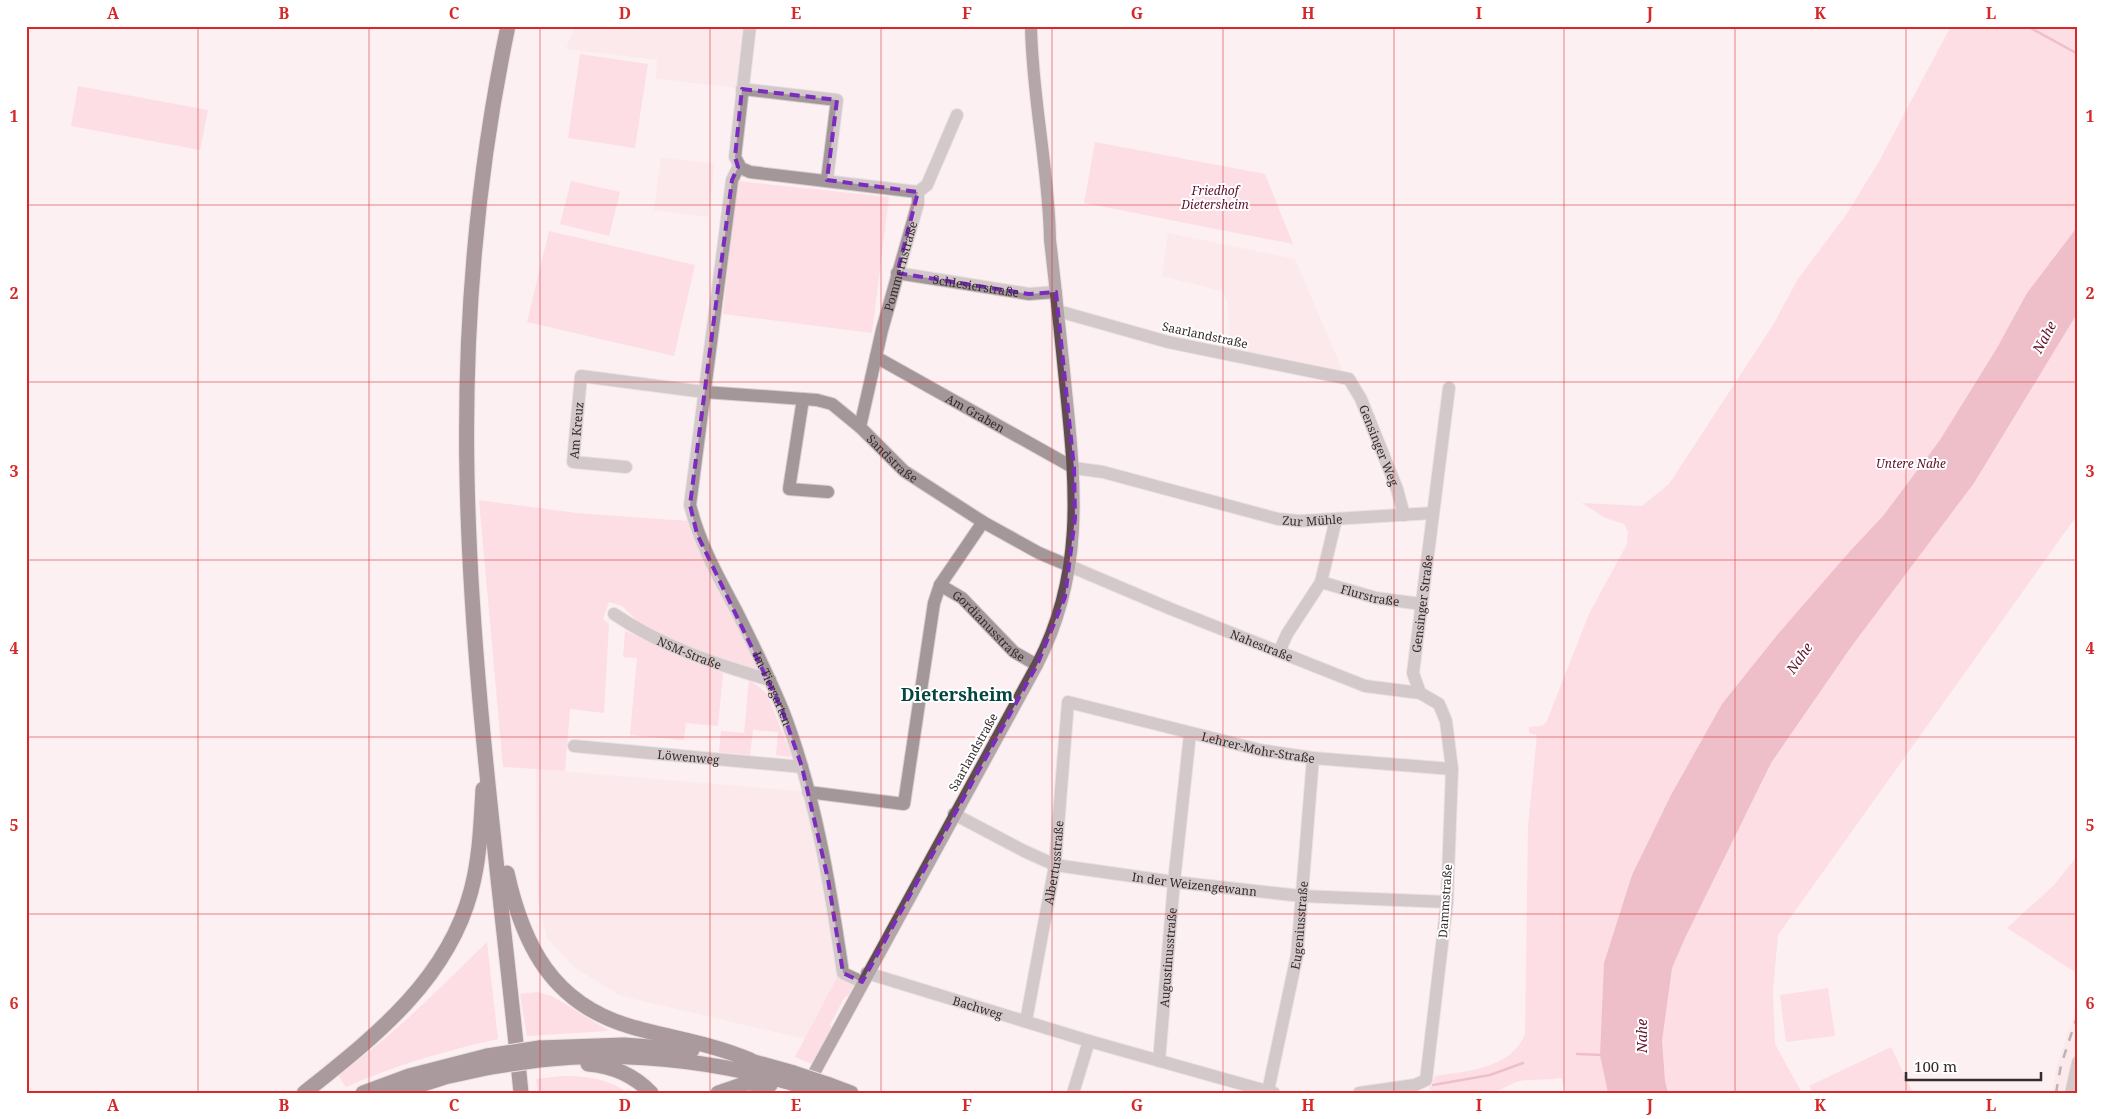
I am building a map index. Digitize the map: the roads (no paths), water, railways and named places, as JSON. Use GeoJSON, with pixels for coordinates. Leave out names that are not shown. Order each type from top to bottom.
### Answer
{"type":"FeatureCollection","features":[{"type":"Feature","properties":{"kind":"highway"},"geometry":{"type":"LineString","coordinates":[[508,26],[492,112],[479,212],[468,371],[468,525],[486,750],[521,1093]]}},
{"type":"Feature","properties":{"kind":"highway"},"geometry":{"type":"LineString","coordinates":[[304,1093],[341,1064],[408,1002],[435,969],[453,940],[466,908],[476,872],[486,750]]}},
{"type":"Feature","properties":{"kind":"highway"},"geometry":{"type":"LineString","coordinates":[[491,797],[518,918],[534,953],[550,975],[585,1006],[612,1020],[661,1035],[724,1049],[750,1060],[789,1081]]}},
{"type":"Feature","properties":{"kind":"highway"},"geometry":{"type":"LineString","coordinates":[[542,1056],[599,1045],[650,1046],[700,1051],[750,1060]]}},
{"type":"Feature","properties":{"kind":"highway"},"geometry":{"type":"LineString","coordinates":[[542,1056],[609,1067],[629,1075],[651,1093]]}},
{"type":"Feature","properties":{"kind":"highway"},"geometry":{"type":"LineString","coordinates":[[363,1093],[409,1076],[489,1061],[542,1056],[657,1058],[736,1069],[821,1090],[851,1093]]}},
{"type":"Feature","properties":{"kind":"highway"},"geometry":{"type":"LineString","coordinates":[[395,1093],[489,1061]]}},
{"type":"Feature","properties":{"kind":"highway"},"geometry":{"type":"LineString","coordinates":[[718,1093],[747,1083],[764,1084],[789,1081]]}},
{"type":"Feature","properties":{"kind":"main road","name":"Saarlandstraße"},"geometry":{"type":"LineString","coordinates":[[804,1093],[954,814],[1038,665],[1055,628],[1065,597],[1071,567],[1075,518],[1074,468],[1050,240],[1050,206],[1031,58],[1031,26]]}},
{"type":"Feature","properties":{"kind":"street"},"geometry":{"type":"LineString","coordinates":[[750,26],[734,157],[739,166],[750,172],[918,192]]}},
{"type":"Feature","properties":{"kind":"street"},"geometry":{"type":"LineString","coordinates":[[742,89],[837,100],[827,180]]}},
{"type":"Feature","properties":{"kind":"street","name":"Pommernstraße"},"geometry":{"type":"LineString","coordinates":[[860,427],[897,274],[918,203],[918,192],[927,185],[957,115]]}},
{"type":"Feature","properties":{"kind":"street"},"geometry":{"type":"LineString","coordinates":[[704,392],[732,180],[739,166]]}},
{"type":"Feature","properties":{"kind":"street","name":"Schlesierstraße"},"geometry":{"type":"LineString","coordinates":[[897,274],[1020,293],[1056,292]]}},
{"type":"Feature","properties":{"kind":"street","name":"Saarlandstraße"},"geometry":{"type":"LineString","coordinates":[[1058,310],[1168,342],[1349,379]]}},
{"type":"Feature","properties":{"kind":"street","name":"Am Graben"},"geometry":{"type":"LineString","coordinates":[[876,358],[1074,468]]}},
{"type":"Feature","properties":{"kind":"street","name":"Sandstraße"},"geometry":{"type":"LineString","coordinates":[[581,376],[704,392],[802,399],[832,404],[860,427],[904,471],[983,522],[1039,553],[1071,567]]}},
{"type":"Feature","properties":{"kind":"street","name":"Am Kreuz"},"geometry":{"type":"LineString","coordinates":[[581,376],[573,462],[626,466]]}},
{"type":"Feature","properties":{"kind":"street","name":"Gensinger Weg"},"geometry":{"type":"LineString","coordinates":[[1349,379],[1361,399],[1397,489],[1404,515]]}},
{"type":"Feature","properties":{"kind":"street"},"geometry":{"type":"LineString","coordinates":[[1433,513],[1449,388]]}},
{"type":"Feature","properties":{"kind":"street","name":"Im Tiergarten"},"geometry":{"type":"LineString","coordinates":[[704,392],[690,505],[697,534],[770,680],[802,767],[828,878],[843,973],[865,978]]}},
{"type":"Feature","properties":{"kind":"street"},"geometry":{"type":"LineString","coordinates":[[802,399],[789,489],[828,492]]}},
{"type":"Feature","properties":{"kind":"street","name":"Zur Mühle"},"geometry":{"type":"LineString","coordinates":[[1074,468],[1102,472],[1278,519],[1300,521],[1433,513]]}},
{"type":"Feature","properties":{"kind":"street","name":"Gensinger Straße"},"geometry":{"type":"LineString","coordinates":[[1420,693],[1413,672],[1433,513]]}},
{"type":"Feature","properties":{"kind":"street"},"geometry":{"type":"LineString","coordinates":[[1279,652],[1286,634],[1321,582],[1336,519]]}},
{"type":"Feature","properties":{"kind":"street","name":"Gordianusstraße"},"geometry":{"type":"LineString","coordinates":[[808,792],[904,804],[927,642],[940,585],[983,522]]}},
{"type":"Feature","properties":{"kind":"street","name":"Nahestraße"},"geometry":{"type":"LineString","coordinates":[[1071,567],[1365,686],[1420,693],[1439,704],[1446,721]]}},
{"type":"Feature","properties":{"kind":"street","name":"Flurstraße"},"geometry":{"type":"LineString","coordinates":[[1321,582],[1376,598],[1421,604]]}},
{"type":"Feature","properties":{"kind":"street","name":"Gordianusstraße"},"geometry":{"type":"LineString","coordinates":[[940,585],[962,598],[1014,652],[1038,665]]}},
{"type":"Feature","properties":{"kind":"street","name":"NSM-Straße"},"geometry":{"type":"LineString","coordinates":[[614,614],[639,631],[669,645],[725,667],[770,680]]}},
{"type":"Feature","properties":{"kind":"street","name":"Lehrer-Mohr-Straße"},"geometry":{"type":"LineString","coordinates":[[1068,702],[1260,750],[1312,758],[1452,769]]}},
{"type":"Feature","properties":{"kind":"street","name":"Albertusstraße"},"geometry":{"type":"LineString","coordinates":[[1026,1021],[1055,865],[1068,702]]}},
{"type":"Feature","properties":{"kind":"street","name":"Dammstraße"},"geometry":{"type":"LineString","coordinates":[[1359,1093],[1415,1085],[1426,1080],[1447,902],[1452,769],[1446,721]]}},
{"type":"Feature","properties":{"kind":"street","name":"Augustinusstraße"},"geometry":{"type":"LineString","coordinates":[[1160,1060],[1174,882],[1190,734]]}},
{"type":"Feature","properties":{"kind":"street","name":"Löwenweg"},"geometry":{"type":"LineString","coordinates":[[574,746],[802,767]]}},
{"type":"Feature","properties":{"kind":"street","name":"Eugeniusstraße"},"geometry":{"type":"LineString","coordinates":[[1271,1092],[1296,954],[1312,758]]}},
{"type":"Feature","properties":{"kind":"street","name":"In der Weizengewann"},"geometry":{"type":"LineString","coordinates":[[954,814],[1024,852],[1055,865],[1174,882],[1301,896],[1447,902]]}},
{"type":"Feature","properties":{"kind":"street","name":"Bachweg"},"geometry":{"type":"LineString","coordinates":[[865,978],[1026,1021],[1089,1041],[1271,1092]]}},
{"type":"Feature","properties":{"kind":"street"},"geometry":{"type":"LineString","coordinates":[[1073,1093],[1089,1041]]}},
{"type":"Feature","properties":{"kind":"street"},"geometry":{"type":"LineString","coordinates":[[2071,1093],[2078,1062]]}},
{"type":"Feature","properties":{"kind":"water","name":"Nahe"},"geometry":{"type":"Polygon","coordinates":[[[2078,226],[2078,312],[1974,483],[1851,647],[1771,763],[1685,938],[1672,968],[1662,1041],[1665,1081],[1668,1093],[1608,1093],[1600,1055],[1604,963],[1632,875],[1671,795],[1722,704],[1778,634],[1883,516],[1940,440],[1997,348],[2027,293],[2078,226]]]}},
{"type":"Feature","properties":{"kind":"waterway"},"geometry":{"type":"LineString","coordinates":[[2027,26],[2078,54]]}},
{"type":"Feature","properties":{"kind":"waterway"},"geometry":{"type":"LineString","coordinates":[[1577,1054],[1603,1055]]}},
{"type":"Feature","properties":{"kind":"waterway"},"geometry":{"type":"LineString","coordinates":[[1433,1085],[1490,1075],[1523,1063]]}},
{"type":"Feature","properties":{"kind":"railway"},"geometry":{"type":"LineString","coordinates":[[2056,1093],[2061,1065],[2078,1014]]}},
{"type":"Feature","properties":{"kind":"district","name":"Dietersheim"},"geometry":{"type":"Point","coordinates":[957,694]}},
{"type":"Feature","properties":{"kind":"park label","name":"Friedhof Dietersheim"},"geometry":{"type":"Point","coordinates":[1215,197]}},
{"type":"Feature","properties":{"kind":"park label","name":"Untere Nahe"},"geometry":{"type":"Point","coordinates":[1911,463]}}]}
